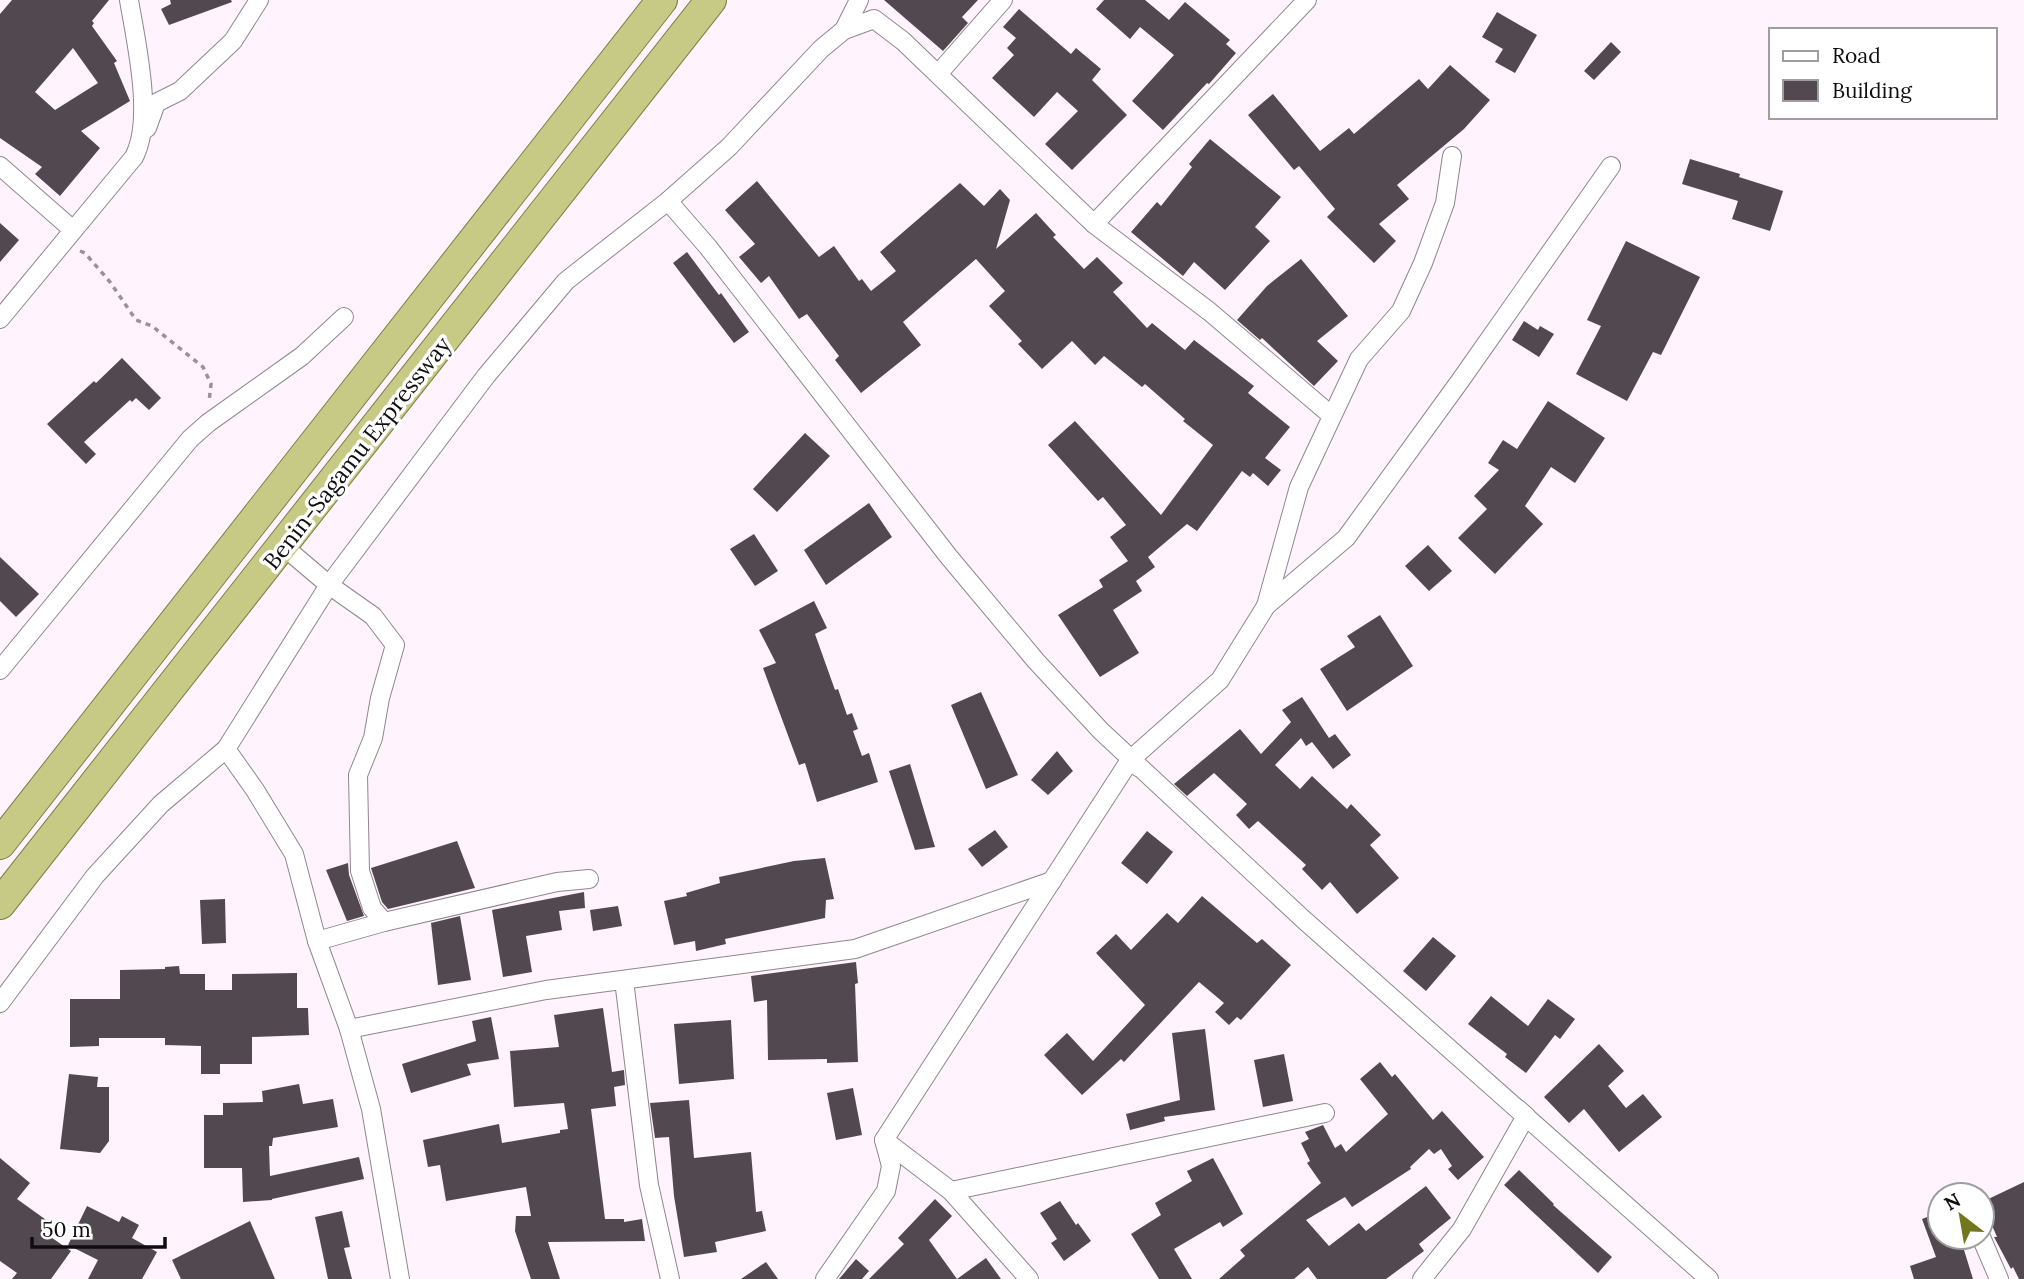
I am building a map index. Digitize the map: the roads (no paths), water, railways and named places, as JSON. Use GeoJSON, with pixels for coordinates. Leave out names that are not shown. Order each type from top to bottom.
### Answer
{"type":"FeatureCollection","features":[{"type":"Feature","properties":{"kind":"highway","name":"Benin-Sagamu Expressway"},"geometry":{"type":"LineString","coordinates":[[0,844],[662,0]]}},
{"type":"Feature","properties":{"kind":"highway","name":"Benin-Sagamu Expressway"},"geometry":{"type":"LineString","coordinates":[[0,904],[711,0]]}},
{"type":"Feature","properties":{"kind":"street"},"geometry":{"type":"LineString","coordinates":[[129,0],[140,67],[143,128],[140,145]]}},
{"type":"Feature","properties":{"kind":"street"},"geometry":{"type":"LineString","coordinates":[[0,319],[134,157],[156,103],[180,91],[233,41],[259,0]]}},
{"type":"Feature","properties":{"kind":"street"},"geometry":{"type":"LineString","coordinates":[[844,30],[859,0]]}},
{"type":"Feature","properties":{"kind":"street"},"geometry":{"type":"LineString","coordinates":[[938,74],[1003,0]]}},
{"type":"Feature","properties":{"kind":"street"},"geometry":{"type":"LineString","coordinates":[[1094,224],[1307,0]]}},
{"type":"Feature","properties":{"kind":"street"},"geometry":{"type":"LineString","coordinates":[[0,1003],[95,876],[161,804],[226,749],[329,585],[486,376],[566,281],[668,201],[729,147],[821,49],[844,30],[874,19],[903,41],[1094,224],[1210,312],[1332,416]]}},
{"type":"Feature","properties":{"kind":"street"},"geometry":{"type":"LineString","coordinates":[[825,1279],[886,1191],[891,1166],[884,1140],[1130,760],[1220,680],[1266,606],[1299,487],[1359,359],[1401,311],[1423,263],[1445,203],[1452,156]]}},
{"type":"Feature","properties":{"kind":"street"},"geometry":{"type":"LineString","coordinates":[[0,166],[67,236]]}},
{"type":"Feature","properties":{"kind":"street"},"geometry":{"type":"LineString","coordinates":[[1266,606],[1346,538],[1612,166]]}},
{"type":"Feature","properties":{"kind":"street"},"geometry":{"type":"LineString","coordinates":[[668,201],[731,262],[911,495],[1130,760],[1709,1279]]}},
{"type":"Feature","properties":{"kind":"street"},"geometry":{"type":"LineString","coordinates":[[0,670],[190,439],[208,423],[302,356],[344,317]]}},
{"type":"Feature","properties":{"kind":"street"},"geometry":{"type":"LineString","coordinates":[[284,546],[329,585],[373,616],[395,645],[380,698],[373,738],[358,775],[360,872],[372,908],[384,922]]}},
{"type":"Feature","properties":{"kind":"street"},"geometry":{"type":"LineString","coordinates":[[226,749],[294,854],[317,941],[349,1029],[371,1109],[400,1279]]}},
{"type":"Feature","properties":{"kind":"street"},"geometry":{"type":"LineString","coordinates":[[317,941],[384,922],[557,882],[589,879]]}},
{"type":"Feature","properties":{"kind":"street"},"geometry":{"type":"LineString","coordinates":[[349,1029],[546,990],[856,949],[1052,881]]}},
{"type":"Feature","properties":{"kind":"street"},"geometry":{"type":"LineString","coordinates":[[624,980],[649,1185],[670,1279]]}},
{"type":"Feature","properties":{"kind":"street"},"geometry":{"type":"LineString","coordinates":[[951,1191],[1325,1113]]}},
{"type":"Feature","properties":{"kind":"street"},"geometry":{"type":"LineString","coordinates":[[1422,1279],[1462,1229],[1526,1116]]}},
{"type":"Feature","properties":{"kind":"street"},"geometry":{"type":"LineString","coordinates":[[884,1140],[951,1191],[1029,1279]]}},
{"type":"Feature","properties":{"kind":"street"},"geometry":{"type":"LineString","coordinates":[[1987,1251],[1999,1279]]}}]}
